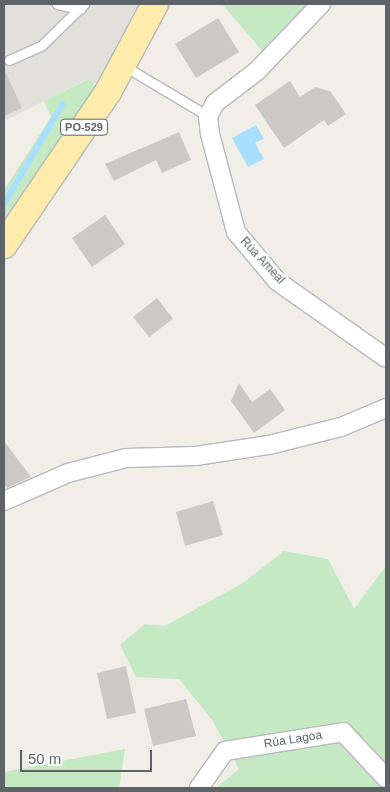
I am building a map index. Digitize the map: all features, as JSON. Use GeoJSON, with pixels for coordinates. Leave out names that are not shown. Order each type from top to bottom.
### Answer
{"type":"FeatureCollection","features":[{"type":"Feature","properties":{"kind":"main road","name":"PO-529"},"geometry":{"type":"LineString","coordinates":[[4,245],[123,66],[155,4]]}},
{"type":"Feature","properties":{"kind":"street"},"geometry":{"type":"LineString","coordinates":[[208,116],[215,103],[257,71],[321,4]]}},
{"type":"Feature","properties":{"kind":"street","name":"Rúa Ameal"},"geometry":{"type":"LineString","coordinates":[[208,116],[236,232],[277,280],[386,358]]}},
{"type":"Feature","properties":{"kind":"street"},"geometry":{"type":"LineString","coordinates":[[4,501],[68,473],[126,458],[196,456],[269,446],[341,427],[386,408]]}},
{"type":"Feature","properties":{"kind":"street","name":"Rúa Lagoa"},"geometry":{"type":"LineString","coordinates":[[199,788],[225,751],[343,732],[386,778]]}},
{"type":"Feature","properties":{"kind":"lane"},"geometry":{"type":"LineString","coordinates":[[57,4],[82,6]]}},
{"type":"Feature","properties":{"kind":"lane"},"geometry":{"type":"LineString","coordinates":[[9,60],[42,45],[82,6]]}},
{"type":"Feature","properties":{"kind":"lane"},"geometry":{"type":"LineString","coordinates":[[123,66],[208,116]]}},
{"type":"Feature","properties":{"kind":"shaded area"},"geometry":{"type":"Polygon","coordinates":[[[4,4],[155,4],[108,92],[88,79],[4,121],[4,4]]]}},
{"type":"Feature","properties":{"kind":"green space"},"geometry":{"type":"Polygon","coordinates":[[[222,4],[317,4],[269,59],[222,4]]]}},
{"type":"Feature","properties":{"kind":"green space"},"geometry":{"type":"Polygon","coordinates":[[[89,79],[96,85],[4,223],[4,190],[51,117],[44,101],[89,79]]]}},
{"type":"Feature","properties":{"kind":"green space"},"geometry":{"type":"Polygon","coordinates":[[[284,551],[328,559],[354,609],[386,566],[386,788],[216,788],[239,769],[212,720],[179,679],[136,677],[120,645],[145,624],[165,626],[243,583],[284,551]]]}},
{"type":"Feature","properties":{"kind":"green space"},"geometry":{"type":"Polygon","coordinates":[[[125,749],[119,788],[4,788],[4,772],[125,749]]]}},
{"type":"Feature","properties":{"kind":"water"},"geometry":{"type":"Polygon","coordinates":[[[256,125],[264,139],[255,143],[264,159],[248,167],[232,138],[256,125]]]}},
{"type":"Feature","properties":{"kind":"building"},"geometry":{"type":"Polygon","coordinates":[[[218,18],[239,52],[196,78],[175,44],[218,18]]]}},
{"type":"Feature","properties":{"kind":"building"},"geometry":{"type":"Polygon","coordinates":[[[4,69],[22,108],[4,116],[4,69]]]}},
{"type":"Feature","properties":{"kind":"building"},"geometry":{"type":"Polygon","coordinates":[[[290,81],[300,97],[315,87],[330,91],[346,114],[328,126],[324,120],[284,148],[255,105],[290,81]]]}},
{"type":"Feature","properties":{"kind":"building"},"geometry":{"type":"Polygon","coordinates":[[[179,132],[191,160],[162,173],[156,160],[114,181],[105,164],[179,132]]]}},
{"type":"Feature","properties":{"kind":"building"},"geometry":{"type":"Polygon","coordinates":[[[105,215],[125,244],[92,267],[72,238],[105,215]]]}},
{"type":"Feature","properties":{"kind":"building"},"geometry":{"type":"Polygon","coordinates":[[[157,298],[173,319],[149,337],[133,317],[157,298]]]}},
{"type":"Feature","properties":{"kind":"building"},"geometry":{"type":"Polygon","coordinates":[[[239,383],[252,402],[270,389],[285,410],[254,433],[231,401],[239,383]]]}},
{"type":"Feature","properties":{"kind":"building"},"geometry":{"type":"Polygon","coordinates":[[[4,441],[31,477],[7,488],[4,484],[4,441]]]}},
{"type":"Feature","properties":{"kind":"building"},"geometry":{"type":"Polygon","coordinates":[[[213,501],[223,535],[185,546],[176,512],[213,501]]]}},
{"type":"Feature","properties":{"kind":"building"},"geometry":{"type":"Polygon","coordinates":[[[126,666],[136,713],[107,719],[97,673],[126,666]]]}},
{"type":"Feature","properties":{"kind":"building"},"geometry":{"type":"Polygon","coordinates":[[[186,699],[196,736],[153,746],[144,709],[186,699]]]}},
{"type":"Feature","properties":{"kind":"waterway"},"geometry":{"type":"LineString","coordinates":[[4,204],[62,105]]}}]}
